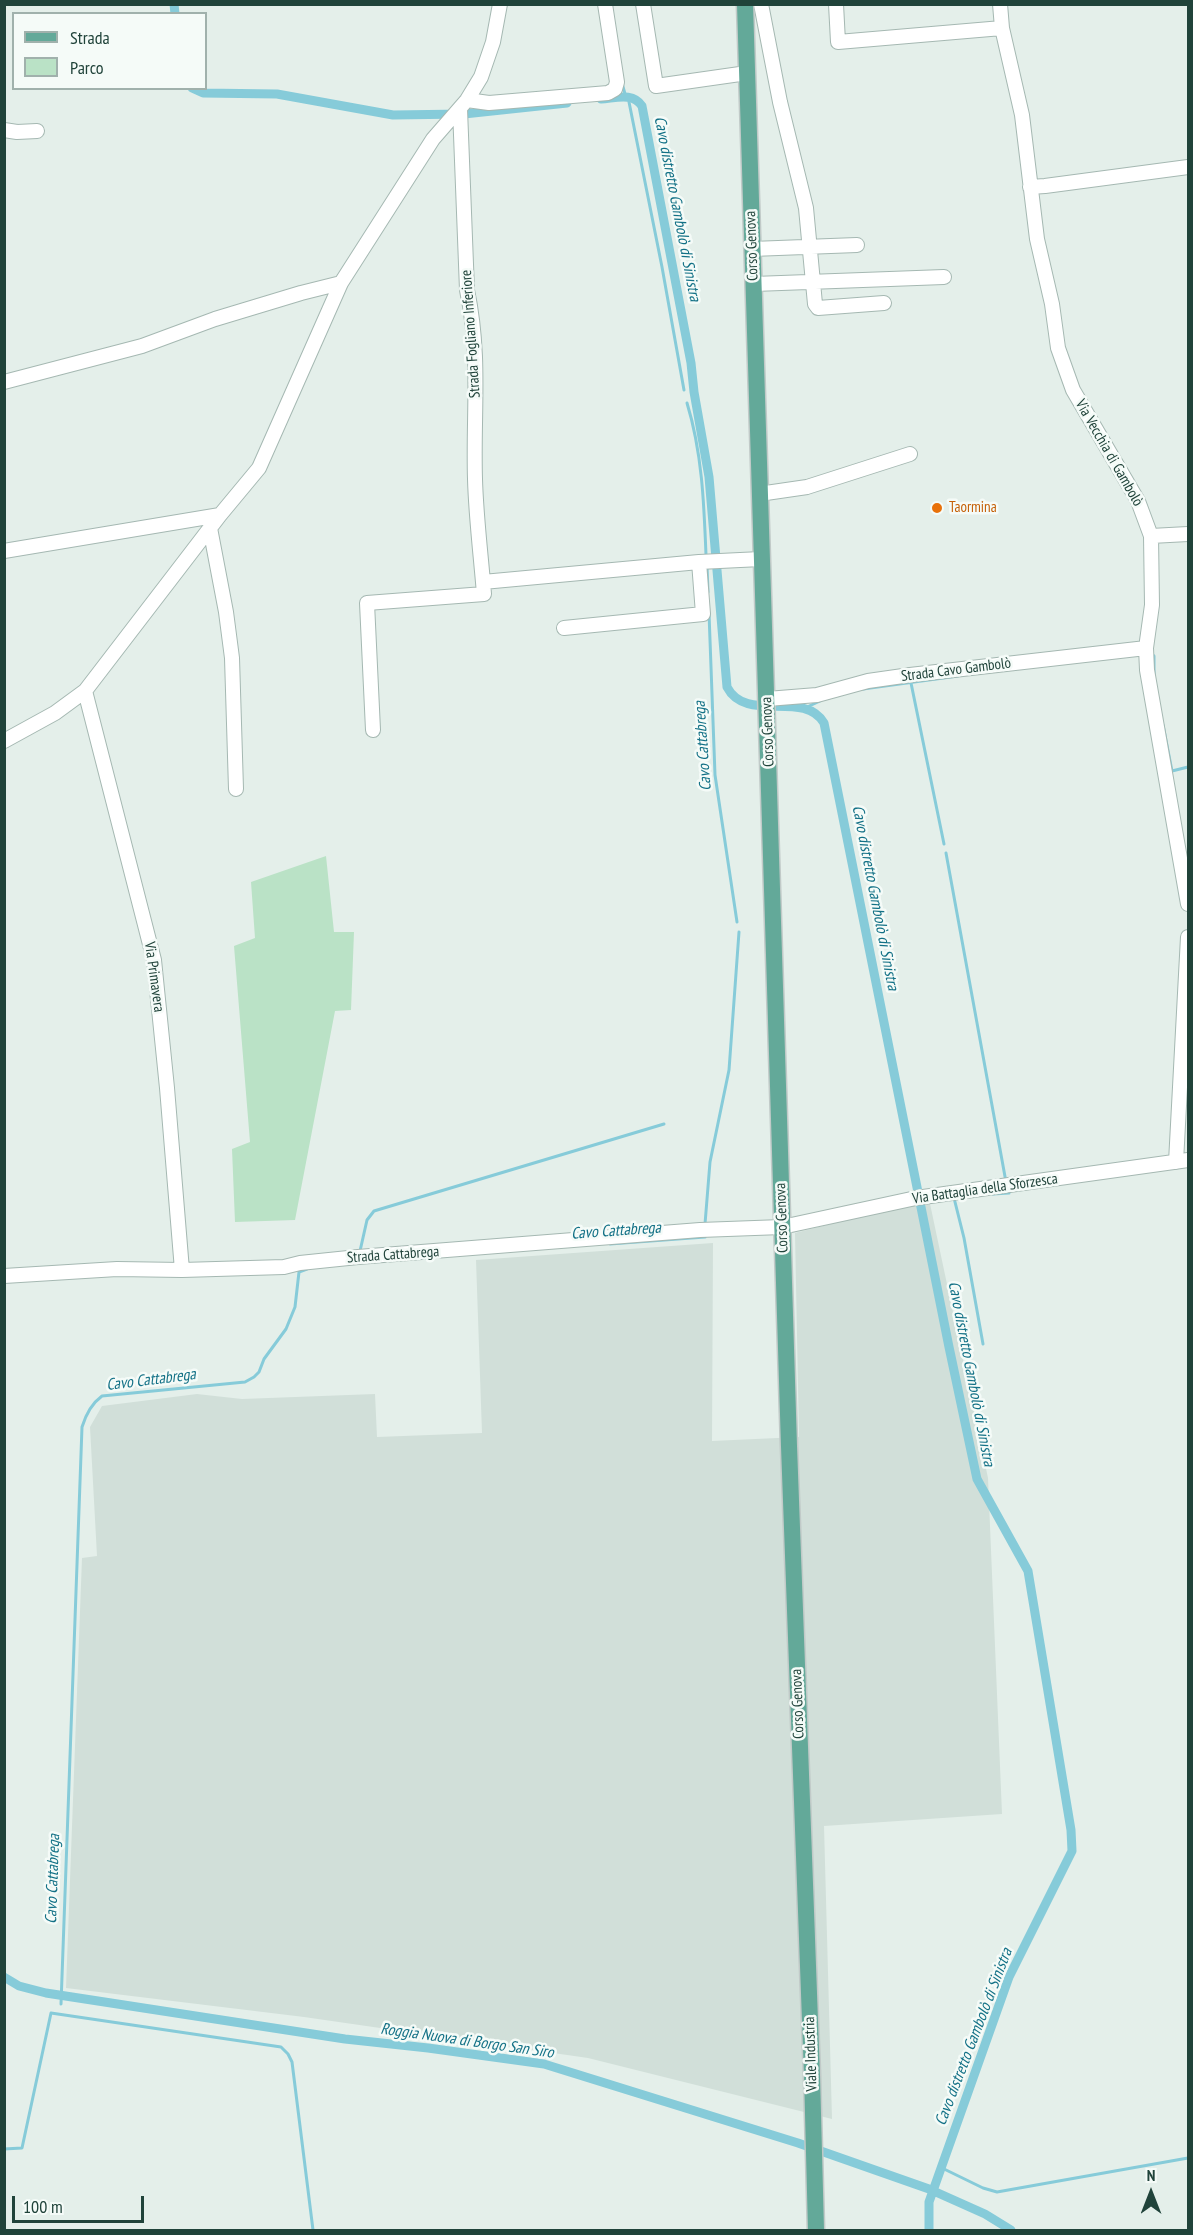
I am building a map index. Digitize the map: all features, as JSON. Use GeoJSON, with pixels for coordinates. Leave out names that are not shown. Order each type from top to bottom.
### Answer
{"type":"FeatureCollection","features":[{"type":"Feature","properties":{"kind":"main road","name":"Corso Genova"},"geometry":{"type":"LineString","coordinates":[[744,4],[782,1227],[805,1876]]}},
{"type":"Feature","properties":{"kind":"main road","name":"Viale Industria"},"geometry":{"type":"LineString","coordinates":[[805,1876],[816,2230]]}},
{"type":"Feature","properties":{"kind":"street"},"geometry":{"type":"LineString","coordinates":[[4,741],[55,713],[85,691],[219,515],[259,468],[341,283],[432,139],[459,111],[481,77],[493,42],[500,4]]}},
{"type":"Feature","properties":{"kind":"street"},"geometry":{"type":"LineString","coordinates":[[459,111],[489,103],[608,93],[615,89],[616,82],[605,4]]}},
{"type":"Feature","properties":{"kind":"street"},"geometry":{"type":"LineString","coordinates":[[643,4],[656,86],[747,73]]}},
{"type":"Feature","properties":{"kind":"street"},"geometry":{"type":"LineString","coordinates":[[761,4],[780,102],[806,208],[815,304],[818,308],[884,303]]}},
{"type":"Feature","properties":{"kind":"street"},"geometry":{"type":"LineString","coordinates":[[836,4],[838,42],[1002,28]]}},
{"type":"Feature","properties":{"kind":"street","name":"Via Vecchia di Gambolò"},"geometry":{"type":"LineString","coordinates":[[1000,4],[1002,28],[1022,115],[1036,238],[1052,304],[1058,348],[1066,375],[1081,406],[1138,501],[1151,536],[1152,605],[1146,648],[1149,686],[1188,904]]}},
{"type":"Feature","properties":{"kind":"street","name":"Strada Fogliano Inferiore"},"geometry":{"type":"LineString","coordinates":[[459,111],[467,290],[473,319],[477,370],[475,479],[483,588]]}},
{"type":"Feature","properties":{"kind":"street"},"geometry":{"type":"LineString","coordinates":[[4,130],[37,131]]}},
{"type":"Feature","properties":{"kind":"street"},"geometry":{"type":"LineString","coordinates":[[1030,187],[1188,167]]}},
{"type":"Feature","properties":{"kind":"street"},"geometry":{"type":"LineString","coordinates":[[752,249],[857,245]]}},
{"type":"Feature","properties":{"kind":"street"},"geometry":{"type":"LineString","coordinates":[[754,284],[944,277]]}},
{"type":"Feature","properties":{"kind":"street"},"geometry":{"type":"LineString","coordinates":[[4,382],[142,346],[215,319],[341,283]]}},
{"type":"Feature","properties":{"kind":"street"},"geometry":{"type":"LineString","coordinates":[[759,494],[807,487],[910,454]]}},
{"type":"Feature","properties":{"kind":"street"},"geometry":{"type":"LineString","coordinates":[[4,551],[219,515]]}},
{"type":"Feature","properties":{"kind":"street"},"geometry":{"type":"LineString","coordinates":[[210,528],[232,658],[236,789]]}},
{"type":"Feature","properties":{"kind":"street"},"geometry":{"type":"LineString","coordinates":[[1151,536],[1188,534]]}},
{"type":"Feature","properties":{"kind":"street"},"geometry":{"type":"LineString","coordinates":[[373,730],[367,603],[711,561],[761,559]]}},
{"type":"Feature","properties":{"kind":"street"},"geometry":{"type":"LineString","coordinates":[[564,628],[703,615],[711,561]]}},
{"type":"Feature","properties":{"kind":"street","name":"Strada Cavo Gambolò"},"geometry":{"type":"LineString","coordinates":[[767,704],[817,695],[868,681],[1146,648]]}},
{"type":"Feature","properties":{"kind":"street","name":"Via Primavera"},"geometry":{"type":"LineString","coordinates":[[85,691],[154,960],[182,1270]]}},
{"type":"Feature","properties":{"kind":"street"},"geometry":{"type":"LineString","coordinates":[[1182,1161],[1188,937]]}},
{"type":"Feature","properties":{"kind":"street","name":"Via Battaglia della Sforzesca"},"geometry":{"type":"LineString","coordinates":[[782,1227],[920,1197],[1182,1161]]}},
{"type":"Feature","properties":{"kind":"street","name":"Strada Cattabrega"},"geometry":{"type":"LineString","coordinates":[[4,1275],[117,1269],[284,1267],[300,1263],[358,1257],[700,1230],[782,1227]]}},
{"type":"Feature","properties":{"kind":"shaded area"},"geometry":{"type":"Polygon","coordinates":[[[929,1199],[988,1478],[1002,1814],[824,1826],[832,2119],[588,2058],[304,2017],[66,1988],[82,1558],[97,1556],[90,1427],[102,1406],[197,1394],[242,1399],[375,1394],[377,1437],[482,1433],[476,1260],[713,1243],[712,1441],[799,1437],[795,1233],[929,1199]]]}},
{"type":"Feature","properties":{"kind":"green space"},"geometry":{"type":"Polygon","coordinates":[[[326,856],[334,932],[354,932],[351,1010],[335,1011],[295,1220],[235,1222],[232,1149],[250,1142],[234,946],[255,938],[251,882],[326,856]]]}},
{"type":"Feature","properties":{"kind":"waterway","name":"Cavo distretto Gambolò di Sinistra"},"geometry":{"type":"LineString","coordinates":[[174,4],[175,12]]}},
{"type":"Feature","properties":{"kind":"waterway","name":"Cavo Cattabrega"},"geometry":{"type":"LineString","coordinates":[[622,83],[625,94]]}},
{"type":"Feature","properties":{"kind":"waterway","name":"Cavo distretto Gambolò di Sinistra"},"geometry":{"type":"LineString","coordinates":[[196,90],[203,93],[277,94],[393,115],[464,114],[567,103]]}},
{"type":"Feature","properties":{"kind":"waterway","name":"Cavo distretto Gambolò di Sinistra"},"geometry":{"type":"LineString","coordinates":[[601,99],[629,97],[642,106],[691,363],[709,477],[727,687],[736,698],[747,703],[803,708],[815,713],[824,723],[977,1479],[1028,1571],[1071,1830],[1072,1851],[1009,1977],[929,2202],[929,2230]]}},
{"type":"Feature","properties":{"kind":"waterway","name":"Cavo Cattabrega"},"geometry":{"type":"LineString","coordinates":[[629,102],[684,390]]}},
{"type":"Feature","properties":{"kind":"waterway","name":"Cavo Cattabrega"},"geometry":{"type":"LineString","coordinates":[[687,403],[699,459],[706,555]]}},
{"type":"Feature","properties":{"kind":"waterway","name":"Cavo Cattabrega"},"geometry":{"type":"LineString","coordinates":[[707,566],[708,592]]}},
{"type":"Feature","properties":{"kind":"waterway","name":"Cavo Cattabrega"},"geometry":{"type":"LineString","coordinates":[[709,613],[715,775],[737,922]]}},
{"type":"Feature","properties":{"kind":"waterway","name":"Cavo distretto Gambolò di Sinistra"},"geometry":{"type":"LineString","coordinates":[[1151,653],[1154,656],[1154,674]]}},
{"type":"Feature","properties":{"kind":"waterway","name":"Cavo distretto Gambolò di Sinistra"},"geometry":{"type":"LineString","coordinates":[[863,689],[958,676]]}},
{"type":"Feature","properties":{"kind":"waterway","name":"Cavo distretto Gambolò di Sinistra"},"geometry":{"type":"LineString","coordinates":[[911,683],[944,844]]}},
{"type":"Feature","properties":{"kind":"waterway","name":"Cavo distretto Gambolò di Sinistra"},"geometry":{"type":"LineString","coordinates":[[805,708],[820,701]]}},
{"type":"Feature","properties":{"kind":"waterway","name":"Cavo distretto Gambolò di Sinistra"},"geometry":{"type":"LineString","coordinates":[[1163,725],[1172,771],[1188,767]]}},
{"type":"Feature","properties":{"kind":"waterway"},"geometry":{"type":"LineString","coordinates":[[946,853],[1006,1182]]}},
{"type":"Feature","properties":{"kind":"waterway","name":"Cavo Cattabrega"},"geometry":{"type":"LineString","coordinates":[[705,1224],[710,1162],[729,1070],[739,932]]}},
{"type":"Feature","properties":{"kind":"waterway"},"geometry":{"type":"LineString","coordinates":[[360,1251],[367,1220],[374,1211],[664,1124]]}},
{"type":"Feature","properties":{"kind":"waterway"},"geometry":{"type":"LineString","coordinates":[[993,1194],[1009,1193]]}},
{"type":"Feature","properties":{"kind":"waterway"},"geometry":{"type":"LineString","coordinates":[[956,1198],[954,1198],[964,1238],[983,1344]]}},
{"type":"Feature","properties":{"kind":"waterway","name":"Cavo Cattabrega"},"geometry":{"type":"LineString","coordinates":[[610,1244],[705,1237]]}},
{"type":"Feature","properties":{"kind":"waterway","name":"Cavo Cattabrega"},"geometry":{"type":"LineString","coordinates":[[61,2004],[82,1427],[92,1406],[102,1396],[245,1382],[254,1377],[286,1329],[295,1307],[299,1272],[307,1269]]}},
{"type":"Feature","properties":{"kind":"waterway","name":"Roggia Nuova di Borgo San Siro"},"geometry":{"type":"LineString","coordinates":[[4,1977],[19,1986],[46,1993],[345,2039],[544,2064],[798,2143],[929,2189],[985,2214],[1011,2230]]}},
{"type":"Feature","properties":{"kind":"waterway","name":"Cavo Cattabrega"},"geometry":{"type":"LineString","coordinates":[[4,2149],[22,2148],[51,2013],[281,2047],[292,2062],[313,2230]]}},
{"type":"Feature","properties":{"kind":"waterway","name":"Cavo distretto Gambolò di Sinistra"},"geometry":{"type":"LineString","coordinates":[[942,2168],[983,2188],[997,2192],[1188,2158]]}},
{"type":"Feature","properties":{"kind":"place","name":"Taormina"},"geometry":{"type":"Point","coordinates":[937,508]}}]}
